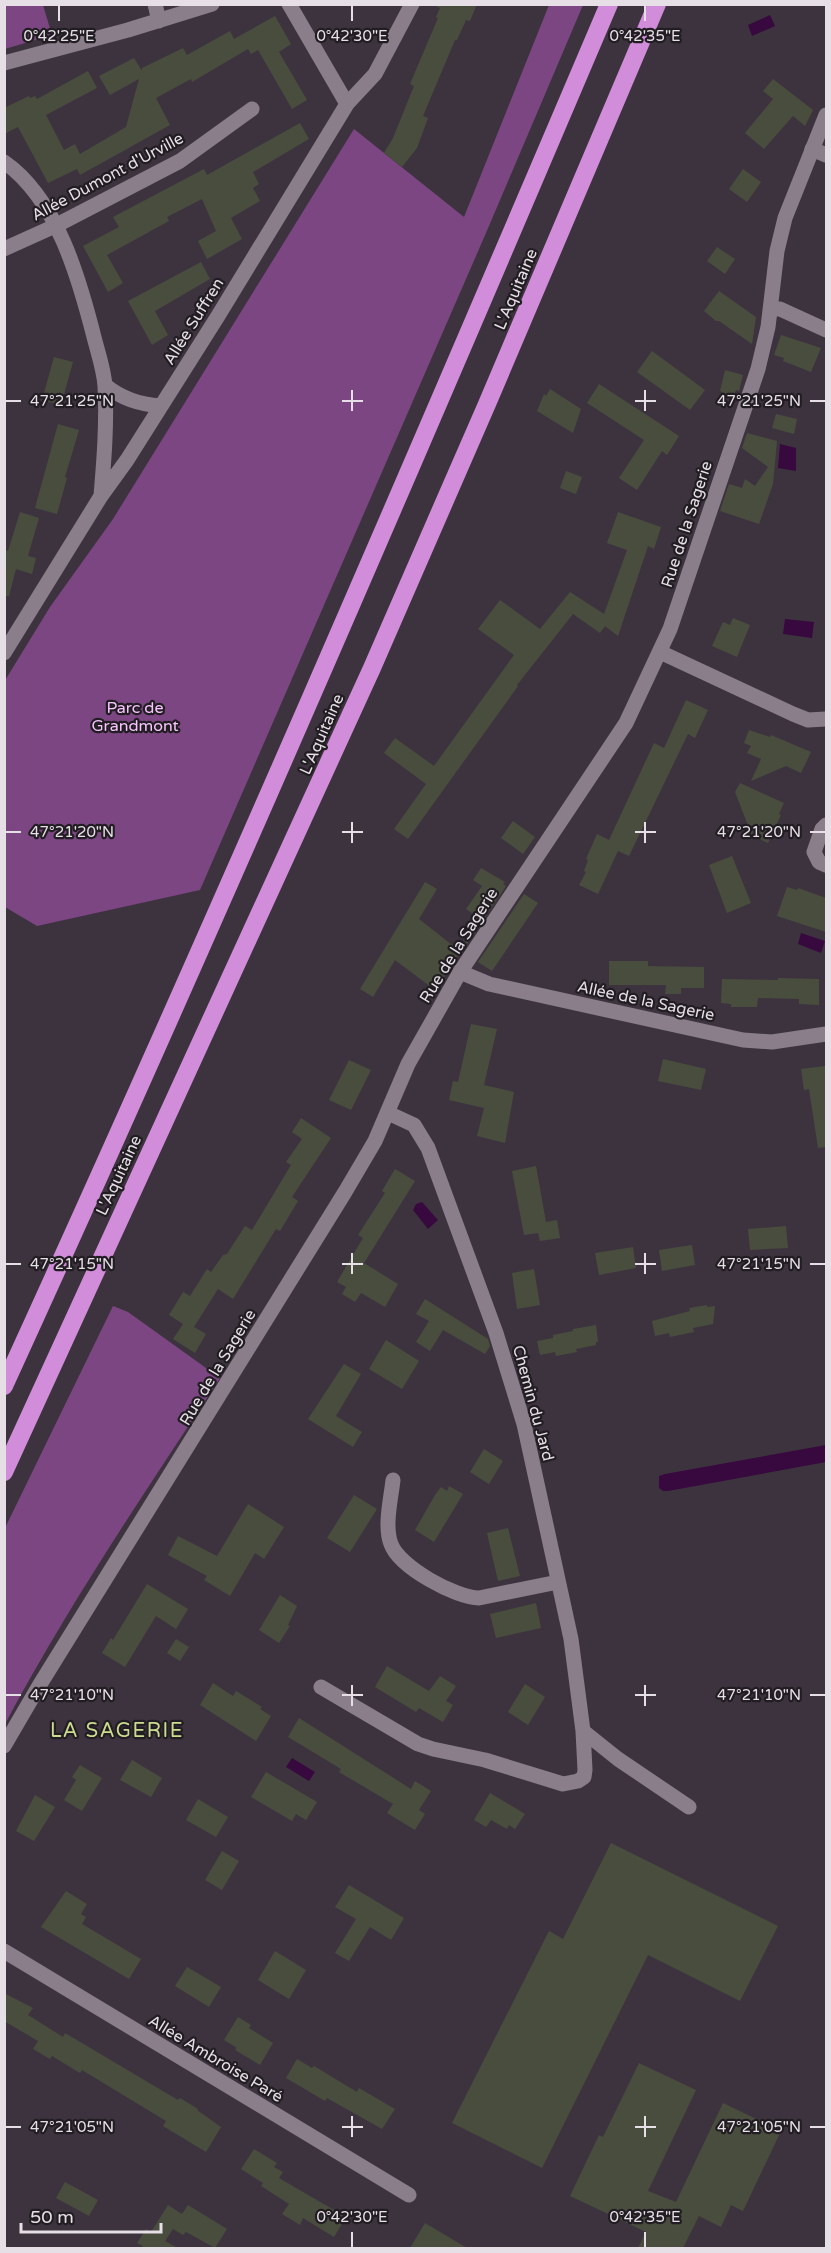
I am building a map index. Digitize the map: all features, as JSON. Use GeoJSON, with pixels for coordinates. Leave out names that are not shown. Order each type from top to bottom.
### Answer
{"type":"FeatureCollection","features":[{"type":"Feature","properties":{"kind":"highway","name":"L'Aquitaine"},"geometry":{"type":"LineString","coordinates":[[4,1386],[218,913],[447,387],[609,4]]}},
{"type":"Feature","properties":{"kind":"highway","name":"L'Aquitaine"},"geometry":{"type":"LineString","coordinates":[[4,1472],[372,668],[492,393],[657,4]]}},
{"type":"Feature","properties":{"kind":"street"},"geometry":{"type":"LineString","coordinates":[[155,4],[159,21]]}},
{"type":"Feature","properties":{"kind":"street"},"geometry":{"type":"LineString","coordinates":[[4,63],[159,21],[212,4]]}},
{"type":"Feature","properties":{"kind":"street"},"geometry":{"type":"LineString","coordinates":[[289,4],[347,104]]}},
{"type":"Feature","properties":{"kind":"street","name":"Allée Suffren"},"geometry":{"type":"LineString","coordinates":[[4,652],[100,496],[127,460],[161,406],[347,104],[375,74],[412,4]]}},
{"type":"Feature","properties":{"kind":"street","name":"Allée Dumont d'Urville"},"geometry":{"type":"LineString","coordinates":[[4,249],[55,226],[180,161],[252,109]]}},
{"type":"Feature","properties":{"kind":"street","name":"Rue de la Sagerie"},"geometry":{"type":"LineString","coordinates":[[4,1746],[345,1192],[375,1141],[408,1064],[460,972],[626,723],[670,629],[758,369],[771,309],[777,251],[785,218],[826,116]]}},
{"type":"Feature","properties":{"kind":"street"},"geometry":{"type":"LineString","coordinates":[[812,149],[826,155]]}},
{"type":"Feature","properties":{"kind":"street"},"geometry":{"type":"LineString","coordinates":[[4,162],[24,179],[45,206],[69,254],[85,302],[105,385],[104,456],[100,496]]}},
{"type":"Feature","properties":{"kind":"street"},"geometry":{"type":"LineString","coordinates":[[771,309],[780,309],[826,330]]}},
{"type":"Feature","properties":{"kind":"street"},"geometry":{"type":"LineString","coordinates":[[105,385],[118,396],[161,406]]}},
{"type":"Feature","properties":{"kind":"street"},"geometry":{"type":"LineString","coordinates":[[660,652],[793,714],[808,720],[826,719]]}},
{"type":"Feature","properties":{"kind":"street"},"geometry":{"type":"LineString","coordinates":[[826,825],[822,829],[814,852],[819,862],[826,865]]}},
{"type":"Feature","properties":{"kind":"street","name":"Allée de la Sagerie"},"geometry":{"type":"LineString","coordinates":[[460,972],[489,984],[743,1040],[772,1042],[826,1034]]}},
{"type":"Feature","properties":{"kind":"street","name":"Chemin du Jard"},"geometry":{"type":"LineString","coordinates":[[321,1687],[418,1744],[485,1760],[563,1784],[578,1781],[584,1777],[583,1731],[571,1639],[524,1424],[496,1333],[422,1135],[414,1125],[388,1113]]}},
{"type":"Feature","properties":{"kind":"street"},"geometry":{"type":"LineString","coordinates":[[393,1480],[389,1528],[392,1546],[404,1562],[420,1573],[453,1592],[470,1598],[558,1582]]}},
{"type":"Feature","properties":{"kind":"street"},"geometry":{"type":"LineString","coordinates":[[583,1731],[618,1759],[689,1808]]}},
{"type":"Feature","properties":{"kind":"street","name":"Allée Ambroise Paré"},"geometry":{"type":"LineString","coordinates":[[4,1952],[409,2196]]}},
{"type":"Feature","properties":{"kind":"green space"},"geometry":{"type":"Polygon","coordinates":[[[5,4],[43,5],[52,35],[5,49],[5,4]]]}},
{"type":"Feature","properties":{"kind":"green space","name":"Parc de Grandmont"},"geometry":{"type":"Polygon","coordinates":[[[549,5],[583,5],[200,890],[37,926],[5,907],[4,682],[50,607],[113,519],[354,129],[464,217],[549,5]]]}},
{"type":"Feature","properties":{"kind":"green space"},"geometry":{"type":"Polygon","coordinates":[[[113,1306],[128,1312],[220,1378],[81,1592],[5,1724],[5,1528],[113,1306]]]}},
{"type":"Feature","properties":{"kind":"shaded area"},"geometry":{"type":"Polygon","coordinates":[[[770,15],[775,26],[752,36],[748,25],[770,15]]]}},
{"type":"Feature","properties":{"kind":"shaded area"},"geometry":{"type":"Polygon","coordinates":[[[780,444],[796,448],[796,471],[778,468],[780,444]]]}},
{"type":"Feature","properties":{"kind":"shaded area"},"geometry":{"type":"Polygon","coordinates":[[[785,619],[814,622],[812,638],[783,634],[785,619]]]}},
{"type":"Feature","properties":{"kind":"shaded area"},"geometry":{"type":"Polygon","coordinates":[[[801,933],[825,941],[821,953],[798,944],[801,933]]]}},
{"type":"Feature","properties":{"kind":"shaded area"},"geometry":{"type":"Polygon","coordinates":[[[422,1202],[438,1220],[428,1229],[413,1210],[416,1204],[422,1202]]]}},
{"type":"Feature","properties":{"kind":"shaded area"},"geometry":{"type":"Polygon","coordinates":[[[826,1445],[826,1462],[668,1491],[659,1488],[659,1476],[665,1474],[826,1445]]]}},
{"type":"Feature","properties":{"kind":"shaded area"},"geometry":{"type":"Polygon","coordinates":[[[292,1758],[315,1772],[309,1781],[286,1767],[292,1758]]]}},
{"type":"Feature","properties":{"kind":"building"},"geometry":{"type":"Polygon","coordinates":[[[432,4],[477,4],[470,21],[466,20],[455,40],[423,116],[428,118],[417,148],[402,167],[384,153],[393,138],[414,86],[410,84],[438,18],[436,17],[440,8],[432,4]]]}},
{"type":"Feature","properties":{"kind":"building"},"geometry":{"type":"Polygon","coordinates":[[[275,16],[291,44],[279,52],[307,100],[292,109],[258,50],[251,54],[248,49],[192,82],[191,79],[156,98],[170,125],[80,175],[77,169],[48,183],[18,127],[4,134],[4,108],[29,96],[30,98],[35,96],[37,99],[88,71],[97,88],[46,115],[64,150],[75,144],[80,154],[126,127],[139,79],[110,95],[99,76],[134,58],[142,71],[142,68],[183,48],[187,55],[230,31],[234,39],[275,16]]]}},
{"type":"Feature","properties":{"kind":"building"},"geometry":{"type":"Polygon","coordinates":[[[773,79],[813,110],[805,126],[793,116],[764,149],[745,133],[773,99],[763,91],[773,79]]]}},
{"type":"Feature","properties":{"kind":"building"},"geometry":{"type":"Polygon","coordinates":[[[300,123],[309,139],[253,172],[259,184],[253,188],[260,201],[231,218],[242,239],[207,259],[198,241],[216,231],[202,199],[167,217],[169,221],[107,255],[123,283],[108,292],[83,246],[119,227],[113,217],[204,169],[207,175],[300,123]]]}},
{"type":"Feature","properties":{"kind":"building"},"geometry":{"type":"Polygon","coordinates":[[[743,169],[761,182],[747,202],[729,189],[743,169]]]}},
{"type":"Feature","properties":{"kind":"building"},"geometry":{"type":"Polygon","coordinates":[[[717,247],[735,259],[725,274],[707,261],[717,247]]]}},
{"type":"Feature","properties":{"kind":"building"},"geometry":{"type":"Polygon","coordinates":[[[201,262],[210,279],[155,311],[168,335],[152,345],[128,301],[201,262]]]}},
{"type":"Feature","properties":{"kind":"building"},"geometry":{"type":"Polygon","coordinates":[[[719,291],[756,317],[752,344],[704,311],[719,291]]]}},
{"type":"Feature","properties":{"kind":"building"},"geometry":{"type":"Polygon","coordinates":[[[781,335],[821,348],[811,372],[774,355],[781,335]]]}},
{"type":"Feature","properties":{"kind":"building"},"geometry":{"type":"Polygon","coordinates":[[[652,351],[705,390],[690,410],[637,372],[652,351]]]}},
{"type":"Feature","properties":{"kind":"building"},"geometry":{"type":"Polygon","coordinates":[[[54,357],[73,362],[61,405],[42,400],[54,357]]]}},
{"type":"Feature","properties":{"kind":"building"},"geometry":{"type":"Polygon","coordinates":[[[725,370],[743,375],[739,391],[736,390],[733,398],[720,391],[725,370]]]}},
{"type":"Feature","properties":{"kind":"building"},"geometry":{"type":"Polygon","coordinates":[[[599,384],[679,436],[667,455],[662,451],[637,490],[619,478],[644,440],[587,403],[599,384]]]}},
{"type":"Feature","properties":{"kind":"building"},"geometry":{"type":"Polygon","coordinates":[[[550,389],[581,409],[573,433],[537,411],[544,394],[546,396],[550,389]]]}},
{"type":"Feature","properties":{"kind":"building"},"geometry":{"type":"Polygon","coordinates":[[[776,414],[797,419],[794,434],[772,428],[776,414]]]}},
{"type":"Feature","properties":{"kind":"building"},"geometry":{"type":"Polygon","coordinates":[[[58,424],[79,430],[57,514],[35,508],[58,424]]]}},
{"type":"Feature","properties":{"kind":"building"},"geometry":{"type":"Polygon","coordinates":[[[747,433],[777,441],[773,484],[759,524],[720,511],[729,484],[742,488],[745,479],[755,486],[768,467],[742,448],[747,433]]]}},
{"type":"Feature","properties":{"kind":"building"},"geometry":{"type":"Polygon","coordinates":[[[566,471],[582,477],[576,494],[560,488],[566,471]]]}},
{"type":"Feature","properties":{"kind":"building"},"geometry":{"type":"Polygon","coordinates":[[[20,512],[39,518],[28,556],[36,558],[32,574],[16,569],[9,596],[4,596],[4,550],[8,551],[20,512]]]}},
{"type":"Feature","properties":{"kind":"building"},"geometry":{"type":"Polygon","coordinates":[[[618,512],[661,527],[654,549],[648,546],[618,636],[605,626],[600,633],[573,614],[517,685],[408,839],[394,829],[426,784],[384,753],[395,738],[434,766],[514,655],[478,629],[500,600],[540,629],[570,592],[604,614],[627,550],[607,543],[618,512]]]}},
{"type":"Feature","properties":{"kind":"building"},"geometry":{"type":"Polygon","coordinates":[[[733,618],[750,625],[737,657],[712,646],[723,622],[730,625],[733,618]]]}},
{"type":"Feature","properties":{"kind":"building"},"geometry":{"type":"Polygon","coordinates":[[[686,700],[708,710],[695,738],[688,734],[629,856],[618,851],[598,894],[579,885],[586,872],[584,871],[588,860],[586,859],[597,834],[609,840],[654,743],[664,748],[686,700]]]}},
{"type":"Feature","properties":{"kind":"building"},"geometry":{"type":"Polygon","coordinates":[[[749,730],[770,737],[771,735],[811,752],[801,773],[786,766],[751,781],[761,759],[747,753],[751,746],[744,743],[749,730]]]}},
{"type":"Feature","properties":{"kind":"building"},"geometry":{"type":"Polygon","coordinates":[[[740,783],[784,803],[768,843],[747,833],[749,828],[735,792],[740,783]]]}},
{"type":"Feature","properties":{"kind":"building"},"geometry":{"type":"Polygon","coordinates":[[[513,821],[535,837],[523,854],[501,838],[513,821]]]}},
{"type":"Feature","properties":{"kind":"building"},"geometry":{"type":"Polygon","coordinates":[[[732,856],[751,903],[727,913],[709,865],[732,856]]]}},
{"type":"Feature","properties":{"kind":"building"},"geometry":{"type":"Polygon","coordinates":[[[481,868],[505,882],[503,884],[506,886],[465,947],[467,929],[476,916],[466,909],[482,886],[473,880],[481,868]]]}},
{"type":"Feature","properties":{"kind":"building"},"geometry":{"type":"Polygon","coordinates":[[[425,882],[437,889],[419,919],[461,952],[443,974],[445,976],[435,990],[395,960],[373,997],[360,989],[425,882]]]}},
{"type":"Feature","properties":{"kind":"building"},"geometry":{"type":"Polygon","coordinates":[[[787,887],[797,890],[798,888],[826,898],[826,932],[777,916],[787,887]]]}},
{"type":"Feature","properties":{"kind":"building"},"geometry":{"type":"Polygon","coordinates":[[[524,894],[538,903],[492,971],[478,962],[524,894]]]}},
{"type":"Feature","properties":{"kind":"building"},"geometry":{"type":"Polygon","coordinates":[[[609,961],[648,961],[648,966],[704,967],[704,988],[681,988],[681,994],[665,994],[666,985],[609,985],[609,961]]]}},
{"type":"Feature","properties":{"kind":"building"},"geometry":{"type":"Polygon","coordinates":[[[778,978],[819,979],[819,1005],[799,1004],[799,999],[758,998],[757,1007],[731,1007],[731,1004],[721,1003],[722,979],[778,980],[778,978]]]}},
{"type":"Feature","properties":{"kind":"building"},"geometry":{"type":"Polygon","coordinates":[[[471,1024],[497,1029],[484,1085],[514,1092],[505,1143],[477,1136],[484,1108],[449,1100],[453,1081],[458,1082],[471,1024]]]}},
{"type":"Feature","properties":{"kind":"building"},"geometry":{"type":"Polygon","coordinates":[[[663,1059],[706,1069],[701,1090],[658,1081],[663,1059]]]}},
{"type":"Feature","properties":{"kind":"building"},"geometry":{"type":"Polygon","coordinates":[[[349,1060],[371,1070],[351,1110],[329,1100],[349,1060]]]}},
{"type":"Feature","properties":{"kind":"building"},"geometry":{"type":"Polygon","coordinates":[[[825,1066],[826,1147],[818,1148],[809,1089],[804,1090],[801,1069],[825,1066]]]}},
{"type":"Feature","properties":{"kind":"building"},"geometry":{"type":"Polygon","coordinates":[[[301,1118],[331,1138],[292,1197],[298,1201],[280,1231],[276,1229],[233,1299],[218,1289],[194,1327],[206,1334],[195,1353],[173,1339],[183,1324],[169,1315],[183,1292],[190,1296],[207,1269],[211,1272],[223,1255],[227,1254],[245,1226],[252,1230],[291,1165],[286,1162],[302,1139],[292,1132],[301,1118]]]}},
{"type":"Feature","properties":{"kind":"building"},"geometry":{"type":"Polygon","coordinates":[[[536,1166],[546,1222],[557,1220],[560,1238],[540,1241],[538,1233],[524,1235],[512,1171],[536,1166]]]}},
{"type":"Feature","properties":{"kind":"building"},"geometry":{"type":"Polygon","coordinates":[[[395,1169],[415,1181],[364,1263],[398,1284],[385,1307],[361,1293],[355,1302],[342,1294],[346,1287],[337,1282],[363,1238],[358,1235],[385,1193],[382,1191],[395,1169]]]}},
{"type":"Feature","properties":{"kind":"building"},"geometry":{"type":"Polygon","coordinates":[[[786,1226],[788,1248],[750,1250],[748,1229],[786,1226]]]}},
{"type":"Feature","properties":{"kind":"building"},"geometry":{"type":"Polygon","coordinates":[[[692,1245],[695,1265],[662,1271],[659,1250],[692,1245]]]}},
{"type":"Feature","properties":{"kind":"building"},"geometry":{"type":"Polygon","coordinates":[[[633,1247],[636,1268],[599,1275],[595,1253],[633,1247]]]}},
{"type":"Feature","properties":{"kind":"building"},"geometry":{"type":"Polygon","coordinates":[[[534,1269],[540,1305],[517,1309],[512,1273],[534,1269]]]}},
{"type":"Feature","properties":{"kind":"building"},"geometry":{"type":"Polygon","coordinates":[[[425,1299],[488,1339],[490,1346],[485,1354],[443,1330],[430,1351],[416,1342],[429,1321],[416,1314],[425,1299]]]}},
{"type":"Feature","properties":{"kind":"building"},"geometry":{"type":"Polygon","coordinates":[[[707,1305],[707,1307],[715,1306],[713,1324],[693,1328],[694,1332],[670,1337],[669,1333],[655,1336],[652,1321],[690,1311],[689,1308],[707,1305]]]}},
{"type":"Feature","properties":{"kind":"building"},"geometry":{"type":"Polygon","coordinates":[[[596,1325],[598,1342],[596,1345],[556,1356],[555,1352],[540,1355],[537,1341],[553,1338],[553,1335],[573,1331],[573,1329],[596,1325]]]}},
{"type":"Feature","properties":{"kind":"building"},"geometry":{"type":"Polygon","coordinates":[[[386,1340],[419,1361],[402,1389],[369,1369],[386,1340]]]}},
{"type":"Feature","properties":{"kind":"building"},"geometry":{"type":"Polygon","coordinates":[[[344,1364],[361,1374],[336,1416],[362,1432],[353,1447],[308,1419],[344,1364]]]}},
{"type":"Feature","properties":{"kind":"building"},"geometry":{"type":"Polygon","coordinates":[[[484,1449],[503,1461],[489,1484],[470,1472],[484,1449]]]}},
{"type":"Feature","properties":{"kind":"building"},"geometry":{"type":"Polygon","coordinates":[[[449,1486],[463,1494],[434,1542],[415,1530],[441,1487],[447,1491],[449,1486]]]}},
{"type":"Feature","properties":{"kind":"building"},"geometry":{"type":"Polygon","coordinates":[[[354,1495],[377,1509],[350,1552],[327,1538],[354,1495]]]}},
{"type":"Feature","properties":{"kind":"building"},"geometry":{"type":"Polygon","coordinates":[[[248,1504],[284,1527],[264,1559],[255,1553],[230,1596],[204,1580],[207,1576],[168,1555],[178,1536],[217,1556],[248,1504]]]}},
{"type":"Feature","properties":{"kind":"building"},"geometry":{"type":"Polygon","coordinates":[[[508,1528],[520,1576],[498,1581],[487,1533],[508,1528]]]}},
{"type":"Feature","properties":{"kind":"building"},"geometry":{"type":"Polygon","coordinates":[[[147,1584],[188,1609],[176,1629],[156,1616],[125,1667],[102,1653],[111,1638],[113,1640],[147,1584]]]}},
{"type":"Feature","properties":{"kind":"building"},"geometry":{"type":"Polygon","coordinates":[[[280,1595],[297,1606],[288,1625],[290,1626],[279,1643],[259,1630],[280,1595]]]}},
{"type":"Feature","properties":{"kind":"building"},"geometry":{"type":"Polygon","coordinates":[[[536,1603],[541,1628],[496,1638],[490,1614],[536,1603]]]}},
{"type":"Feature","properties":{"kind":"building"},"geometry":{"type":"Polygon","coordinates":[[[176,1639],[189,1647],[180,1661],[167,1653],[176,1639]]]}},
{"type":"Feature","properties":{"kind":"building"},"geometry":{"type":"Polygon","coordinates":[[[387,1666],[429,1691],[440,1676],[456,1686],[446,1701],[453,1705],[443,1722],[419,1708],[416,1712],[375,1687],[387,1666]]]}},
{"type":"Feature","properties":{"kind":"building"},"geometry":{"type":"Polygon","coordinates":[[[213,1683],[233,1696],[236,1691],[262,1707],[260,1709],[271,1716],[256,1741],[200,1705],[213,1683]]]}},
{"type":"Feature","properties":{"kind":"building"},"geometry":{"type":"Polygon","coordinates":[[[525,1684],[545,1697],[528,1725],[508,1712],[525,1684]]]}},
{"type":"Feature","properties":{"kind":"building"},"geometry":{"type":"Polygon","coordinates":[[[299,1718],[411,1789],[415,1781],[431,1791],[419,1810],[425,1814],[415,1830],[387,1813],[393,1804],[339,1772],[341,1769],[288,1737],[299,1718]]]}},
{"type":"Feature","properties":{"kind":"building"},"geometry":{"type":"Polygon","coordinates":[[[132,1760],[162,1778],[151,1797],[120,1780],[132,1760]]]}},
{"type":"Feature","properties":{"kind":"building"},"geometry":{"type":"Polygon","coordinates":[[[80,1765],[102,1778],[82,1811],[64,1800],[76,1780],[72,1777],[80,1765]]]}},
{"type":"Feature","properties":{"kind":"building"},"geometry":{"type":"Polygon","coordinates":[[[266,1772],[317,1802],[306,1820],[296,1814],[292,1821],[251,1797],[266,1772]]]}},
{"type":"Feature","properties":{"kind":"building"},"geometry":{"type":"Polygon","coordinates":[[[490,1793],[525,1814],[515,1829],[509,1825],[507,1829],[491,1820],[486,1827],[474,1820],[490,1793]]]}},
{"type":"Feature","properties":{"kind":"building"},"geometry":{"type":"Polygon","coordinates":[[[35,1795],[55,1807],[34,1841],[16,1831],[35,1795]]]}},
{"type":"Feature","properties":{"kind":"building"},"geometry":{"type":"Polygon","coordinates":[[[198,1799],[228,1817],[216,1837],[186,1820],[198,1799]]]}},
{"type":"Feature","properties":{"kind":"building"},"geometry":{"type":"Polygon","coordinates":[[[611,1843],[778,1926],[740,2001],[648,1955],[542,2168],[452,2123],[549,1931],[563,1939],[611,1843]]]}},
{"type":"Feature","properties":{"kind":"building"},"geometry":{"type":"Polygon","coordinates":[[[222,1851],[239,1861],[222,1890],[205,1880],[222,1851]]]}},
{"type":"Feature","properties":{"kind":"building"},"geometry":{"type":"Polygon","coordinates":[[[349,1885],[404,1918],[391,1940],[370,1927],[349,1961],[335,1953],[356,1919],[335,1907],[349,1885]]]}},
{"type":"Feature","properties":{"kind":"building"},"geometry":{"type":"Polygon","coordinates":[[[66,1891],[87,1904],[81,1914],[86,1917],[82,1924],[141,1959],[129,1979],[41,1927],[66,1891]]]}},
{"type":"Feature","properties":{"kind":"building"},"geometry":{"type":"Polygon","coordinates":[[[275,1951],[306,1970],[289,1999],[258,1980],[275,1951]]]}},
{"type":"Feature","properties":{"kind":"building"},"geometry":{"type":"Polygon","coordinates":[[[187,1967],[221,1987],[209,2007],[175,1986],[187,1967]]]}},
{"type":"Feature","properties":{"kind":"building"},"geometry":{"type":"Polygon","coordinates":[[[4,1993],[33,2008],[28,2015],[63,2037],[65,2033],[178,2100],[180,2098],[221,2127],[206,2152],[163,2126],[166,2121],[82,2070],[80,2073],[52,2056],[50,2059],[33,2049],[38,2041],[4,2021],[4,1993]]]}},
{"type":"Feature","properties":{"kind":"building"},"geometry":{"type":"Polygon","coordinates":[[[238,2017],[251,2025],[249,2028],[273,2043],[260,2065],[235,2050],[237,2048],[224,2040],[238,2017]]]}},
{"type":"Feature","properties":{"kind":"building"},"geometry":{"type":"Polygon","coordinates":[[[297,2059],[312,2068],[314,2066],[357,2092],[359,2088],[395,2109],[382,2129],[327,2098],[325,2101],[286,2078],[297,2059]]]}},
{"type":"Feature","properties":{"kind":"building"},"geometry":{"type":"Polygon","coordinates":[[[639,2063],[696,2090],[648,2191],[676,2202],[723,2103],[781,2131],[743,2211],[731,2205],[721,2227],[699,2216],[683,2248],[638,2248],[646,2232],[570,2196],[599,2135],[603,2137],[639,2063]]]}},
{"type":"Feature","properties":{"kind":"building"},"geometry":{"type":"Polygon","coordinates":[[[254,2149],[277,2163],[274,2167],[283,2172],[279,2178],[346,2217],[334,2237],[303,2218],[300,2225],[282,2214],[289,2204],[261,2186],[263,2183],[241,2169],[254,2149]]]}},
{"type":"Feature","properties":{"kind":"building"},"geometry":{"type":"Polygon","coordinates":[[[65,2182],[98,2200],[89,2216],[56,2198],[65,2182]]]}},
{"type":"Feature","properties":{"kind":"building"},"geometry":{"type":"Polygon","coordinates":[[[168,2205],[182,2214],[188,2205],[227,2229],[215,2248],[186,2232],[183,2235],[173,2229],[165,2241],[178,2248],[141,2248],[143,2246],[137,2243],[146,2229],[151,2232],[168,2205]]]}},
{"type":"Feature","properties":{"kind":"building"},"geometry":{"type":"Polygon","coordinates":[[[425,2223],[467,2248],[410,2248],[425,2223]]]}},
{"type":"Feature","properties":{"kind":"district","name":"LA SAGERIE"},"geometry":{"type":"Point","coordinates":[117,1730]}}]}
